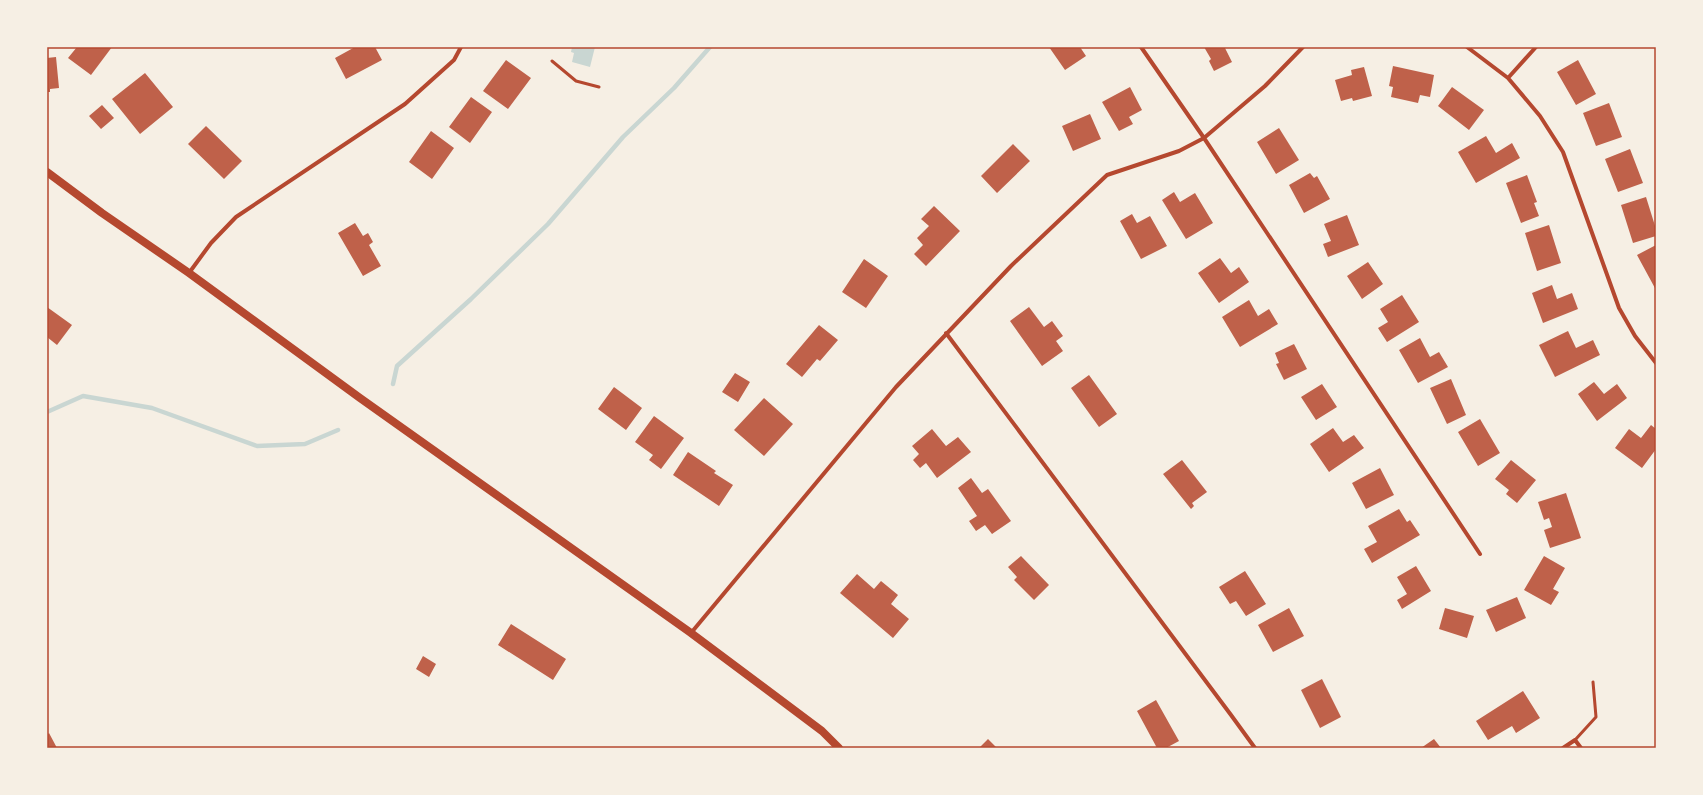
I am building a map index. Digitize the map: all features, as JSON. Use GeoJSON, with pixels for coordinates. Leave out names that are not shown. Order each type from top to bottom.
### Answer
{"type":"FeatureCollection","features":[{"type":"Feature","properties":{"kind":"main road"},"geometry":{"type":"LineString","coordinates":[[47,172],[102,213],[189,273],[360,398],[691,633],[816,727],[839,748]]}},
{"type":"Feature","properties":{"kind":"street"},"geometry":{"type":"LineString","coordinates":[[189,273],[211,244],[236,217],[405,104],[454,60],[461,47]]}},
{"type":"Feature","properties":{"kind":"street"},"geometry":{"type":"LineString","coordinates":[[1140,47],[1204,138],[1480,554]]}},
{"type":"Feature","properties":{"kind":"street"},"geometry":{"type":"LineString","coordinates":[[691,633],[896,387],[1011,266],[1107,175],[1179,151],[1204,138],[1264,86],[1303,47]]}},
{"type":"Feature","properties":{"kind":"street"},"geometry":{"type":"LineString","coordinates":[[1467,47],[1508,78],[1540,116],[1563,152],[1620,308],[1635,336],[1656,363]]}},
{"type":"Feature","properties":{"kind":"street"},"geometry":{"type":"LineString","coordinates":[[1508,78],[1536,47]]}},
{"type":"Feature","properties":{"kind":"street"},"geometry":{"type":"LineString","coordinates":[[946,333],[1222,702],[1254,748]]}},
{"type":"Feature","properties":{"kind":"street"},"geometry":{"type":"LineString","coordinates":[[1563,748],[1575,740],[1581,748]]}},
{"type":"Feature","properties":{"kind":"lane"},"geometry":{"type":"LineString","coordinates":[[552,62],[576,81],[599,88]]}},
{"type":"Feature","properties":{"kind":"lane"},"geometry":{"type":"LineString","coordinates":[[1575,740],[1596,717],[1593,682]]}},
{"type":"Feature","properties":{"kind":"shaded area"},"geometry":{"type":"Polygon","coordinates":[[[572,47],[595,47],[590,67],[572,62],[574,53],[571,52],[572,47]]]}},
{"type":"Feature","properties":{"kind":"building"},"geometry":{"type":"Polygon","coordinates":[[[77,47],[112,47],[91,75],[68,58],[77,47]]]}},
{"type":"Feature","properties":{"kind":"building"},"geometry":{"type":"Polygon","coordinates":[[[355,47],[375,47],[382,60],[346,79],[335,58],[355,47]]]}},
{"type":"Feature","properties":{"kind":"building"},"geometry":{"type":"Polygon","coordinates":[[[1049,47],[1080,47],[1086,56],[1065,70],[1049,47]]]}},
{"type":"Feature","properties":{"kind":"building"},"geometry":{"type":"Polygon","coordinates":[[[1204,47],[1227,47],[1225,48],[1232,62],[1214,71],[1209,61],[1211,59],[1204,47]]]}},
{"type":"Feature","properties":{"kind":"building"},"geometry":{"type":"Polygon","coordinates":[[[56,57],[59,88],[50,89],[50,92],[47,92],[47,58],[56,57]]]}},
{"type":"Feature","properties":{"kind":"building"},"geometry":{"type":"Polygon","coordinates":[[[506,60],[531,78],[508,109],[483,91],[506,60]]]}},
{"type":"Feature","properties":{"kind":"building"},"geometry":{"type":"Polygon","coordinates":[[[1578,60],[1596,94],[1576,105],[1557,72],[1578,60]]]}},
{"type":"Feature","properties":{"kind":"building"},"geometry":{"type":"Polygon","coordinates":[[[1393,66],[1434,75],[1430,97],[1420,95],[1418,103],[1391,97],[1393,87],[1389,86],[1393,66]]]}},
{"type":"Feature","properties":{"kind":"building"},"geometry":{"type":"Polygon","coordinates":[[[1364,67],[1372,96],[1353,101],[1352,98],[1341,101],[1335,80],[1352,75],[1351,70],[1364,67]]]}},
{"type":"Feature","properties":{"kind":"building"},"geometry":{"type":"Polygon","coordinates":[[[145,73],[173,107],[140,134],[112,99],[145,73]]]}},
{"type":"Feature","properties":{"kind":"building"},"geometry":{"type":"Polygon","coordinates":[[[1130,87],[1142,110],[1129,117],[1133,124],[1119,131],[1102,102],[1130,87]]]}},
{"type":"Feature","properties":{"kind":"building"},"geometry":{"type":"Polygon","coordinates":[[[1452,87],[1484,110],[1469,130],[1438,106],[1452,87]]]}},
{"type":"Feature","properties":{"kind":"building"},"geometry":{"type":"Polygon","coordinates":[[[471,97],[492,112],[470,143],[449,127],[471,97]]]}},
{"type":"Feature","properties":{"kind":"building"},"geometry":{"type":"Polygon","coordinates":[[[1609,103],[1622,137],[1596,146],[1583,113],[1609,103]]]}},
{"type":"Feature","properties":{"kind":"building"},"geometry":{"type":"Polygon","coordinates":[[[102,105],[114,118],[101,129],[89,116],[102,105]]]}},
{"type":"Feature","properties":{"kind":"building"},"geometry":{"type":"Polygon","coordinates":[[[1090,114],[1101,139],[1073,151],[1062,126],[1090,114]]]}},
{"type":"Feature","properties":{"kind":"building"},"geometry":{"type":"Polygon","coordinates":[[[206,126],[242,161],[224,179],[188,144],[206,126]]]}},
{"type":"Feature","properties":{"kind":"building"},"geometry":{"type":"Polygon","coordinates":[[[1279,128],[1299,160],[1276,174],[1257,142],[1279,128]]]}},
{"type":"Feature","properties":{"kind":"building"},"geometry":{"type":"Polygon","coordinates":[[[431,131],[454,148],[432,179],[409,162],[431,131]]]}},
{"type":"Feature","properties":{"kind":"building"},"geometry":{"type":"Polygon","coordinates":[[[1486,136],[1496,153],[1512,143],[1520,158],[1476,183],[1458,152],[1486,136]]]}},
{"type":"Feature","properties":{"kind":"building"},"geometry":{"type":"Polygon","coordinates":[[[1013,144],[1030,161],[997,193],[981,176],[1013,144]]]}},
{"type":"Feature","properties":{"kind":"building"},"geometry":{"type":"Polygon","coordinates":[[[1630,149],[1643,183],[1618,192],[1605,159],[1630,149]]]}},
{"type":"Feature","properties":{"kind":"building"},"geometry":{"type":"Polygon","coordinates":[[[1310,173],[1314,178],[1317,176],[1330,199],[1304,213],[1289,185],[1310,173]]]}},
{"type":"Feature","properties":{"kind":"building"},"geometry":{"type":"Polygon","coordinates":[[[1527,175],[1537,202],[1534,203],[1539,216],[1521,223],[1506,183],[1527,175]]]}},
{"type":"Feature","properties":{"kind":"building"},"geometry":{"type":"Polygon","coordinates":[[[1174,192],[1180,202],[1195,193],[1213,223],[1186,239],[1162,200],[1174,192]]]}},
{"type":"Feature","properties":{"kind":"building"},"geometry":{"type":"Polygon","coordinates":[[[1646,197],[1656,229],[1656,236],[1633,243],[1621,205],[1646,197]]]}},
{"type":"Feature","properties":{"kind":"building"},"geometry":{"type":"Polygon","coordinates":[[[934,206],[960,231],[926,266],[914,254],[923,245],[917,238],[929,226],[921,219],[934,206]]]}},
{"type":"Feature","properties":{"kind":"building"},"geometry":{"type":"Polygon","coordinates":[[[1132,214],[1137,223],[1150,216],[1167,246],[1141,259],[1120,221],[1132,214]]]}},
{"type":"Feature","properties":{"kind":"building"},"geometry":{"type":"Polygon","coordinates":[[[1347,215],[1359,245],[1328,257],[1323,244],[1331,241],[1324,224],[1347,215]]]}},
{"type":"Feature","properties":{"kind":"building"},"geometry":{"type":"Polygon","coordinates":[[[355,223],[363,236],[368,233],[373,242],[369,245],[381,266],[363,276],[338,233],[355,223]]]}},
{"type":"Feature","properties":{"kind":"building"},"geometry":{"type":"Polygon","coordinates":[[[1549,225],[1561,263],[1537,271],[1525,233],[1549,225]]]}},
{"type":"Feature","properties":{"kind":"building"},"geometry":{"type":"Polygon","coordinates":[[[1656,245],[1656,290],[1637,255],[1656,245]]]}},
{"type":"Feature","properties":{"kind":"building"},"geometry":{"type":"Polygon","coordinates":[[[1220,258],[1231,273],[1239,267],[1249,282],[1219,303],[1198,273],[1220,258]]]}},
{"type":"Feature","properties":{"kind":"building"},"geometry":{"type":"Polygon","coordinates":[[[864,259],[888,276],[866,308],[842,292],[864,259]]]}},
{"type":"Feature","properties":{"kind":"building"},"geometry":{"type":"Polygon","coordinates":[[[1368,262],[1383,284],[1362,299],[1347,276],[1368,262]]]}},
{"type":"Feature","properties":{"kind":"building"},"geometry":{"type":"Polygon","coordinates":[[[1552,285],[1557,299],[1572,293],[1578,309],[1543,323],[1532,293],[1552,285]]]}},
{"type":"Feature","properties":{"kind":"building"},"geometry":{"type":"Polygon","coordinates":[[[1402,295],[1419,322],[1387,342],[1378,328],[1388,322],[1380,309],[1402,295]]]}},
{"type":"Feature","properties":{"kind":"building"},"geometry":{"type":"Polygon","coordinates":[[[1249,300],[1258,316],[1269,309],[1278,324],[1240,347],[1222,317],[1249,300]]]}},
{"type":"Feature","properties":{"kind":"building"},"geometry":{"type":"Polygon","coordinates":[[[47,307],[72,325],[57,345],[47,337],[47,307]]]}},
{"type":"Feature","properties":{"kind":"building"},"geometry":{"type":"Polygon","coordinates":[[[1029,307],[1044,327],[1052,321],[1063,336],[1056,341],[1063,351],[1042,366],[1010,321],[1029,307]]]}},
{"type":"Feature","properties":{"kind":"building"},"geometry":{"type":"Polygon","coordinates":[[[819,325],[838,340],[820,361],[817,359],[802,377],[786,364],[819,325]]]}},
{"type":"Feature","properties":{"kind":"building"},"geometry":{"type":"Polygon","coordinates":[[[1568,331],[1576,348],[1593,340],[1600,355],[1555,377],[1539,345],[1568,331]]]}},
{"type":"Feature","properties":{"kind":"building"},"geometry":{"type":"Polygon","coordinates":[[[1420,338],[1430,357],[1439,352],[1448,367],[1418,383],[1399,350],[1420,338]]]}},
{"type":"Feature","properties":{"kind":"building"},"geometry":{"type":"Polygon","coordinates":[[[1294,344],[1307,369],[1284,380],[1276,364],[1279,363],[1275,353],[1294,344]]]}},
{"type":"Feature","properties":{"kind":"building"},"geometry":{"type":"Polygon","coordinates":[[[735,373],[750,382],[738,402],[722,392],[735,373]]]}},
{"type":"Feature","properties":{"kind":"building"},"geometry":{"type":"Polygon","coordinates":[[[1089,375],[1117,414],[1099,427],[1071,388],[1089,375]]]}},
{"type":"Feature","properties":{"kind":"building"},"geometry":{"type":"Polygon","coordinates":[[[1451,379],[1466,415],[1447,424],[1430,388],[1451,379]]]}},
{"type":"Feature","properties":{"kind":"building"},"geometry":{"type":"Polygon","coordinates":[[[1594,382],[1604,394],[1617,384],[1627,398],[1597,421],[1578,394],[1594,382]]]}},
{"type":"Feature","properties":{"kind":"building"},"geometry":{"type":"Polygon","coordinates":[[[1322,384],[1337,407],[1316,420],[1301,397],[1322,384]]]}},
{"type":"Feature","properties":{"kind":"building"},"geometry":{"type":"Polygon","coordinates":[[[614,387],[642,408],[626,430],[598,409],[614,387]]]}},
{"type":"Feature","properties":{"kind":"building"},"geometry":{"type":"Polygon","coordinates":[[[764,398],[793,424],[764,456],[734,430],[764,398]]]}},
{"type":"Feature","properties":{"kind":"building"},"geometry":{"type":"Polygon","coordinates":[[[654,416],[684,438],[661,469],[649,460],[653,455],[635,442],[654,416]]]}},
{"type":"Feature","properties":{"kind":"building"},"geometry":{"type":"Polygon","coordinates":[[[1480,419],[1500,453],[1478,466],[1458,432],[1480,419]]]}},
{"type":"Feature","properties":{"kind":"building"},"geometry":{"type":"Polygon","coordinates":[[[1651,425],[1656,429],[1656,449],[1642,468],[1615,448],[1629,429],[1641,438],[1651,425]]]}},
{"type":"Feature","properties":{"kind":"building"},"geometry":{"type":"Polygon","coordinates":[[[1333,428],[1343,442],[1354,435],[1364,448],[1329,472],[1310,444],[1333,428]]]}},
{"type":"Feature","properties":{"kind":"building"},"geometry":{"type":"Polygon","coordinates":[[[932,429],[946,446],[958,437],[971,452],[937,478],[926,463],[920,468],[913,460],[919,454],[912,446],[932,429]]]}},
{"type":"Feature","properties":{"kind":"building"},"geometry":{"type":"Polygon","coordinates":[[[688,452],[716,471],[714,473],[733,485],[719,506],[673,475],[688,452]]]}},
{"type":"Feature","properties":{"kind":"building"},"geometry":{"type":"Polygon","coordinates":[[[1182,460],[1207,492],[1192,503],[1194,506],[1191,509],[1163,474],[1182,460]]]}},
{"type":"Feature","properties":{"kind":"building"},"geometry":{"type":"Polygon","coordinates":[[[1511,460],[1536,480],[1517,503],[1506,494],[1509,490],[1495,479],[1511,460]]]}},
{"type":"Feature","properties":{"kind":"building"},"geometry":{"type":"Polygon","coordinates":[[[1380,468],[1394,495],[1366,509],[1352,483],[1380,468]]]}},
{"type":"Feature","properties":{"kind":"building"},"geometry":{"type":"Polygon","coordinates":[[[971,478],[982,493],[988,489],[1011,521],[992,534],[985,525],[976,531],[969,521],[977,516],[958,488],[971,478]]]}},
{"type":"Feature","properties":{"kind":"building"},"geometry":{"type":"Polygon","coordinates":[[[1566,493],[1581,538],[1550,548],[1544,530],[1552,527],[1549,518],[1544,520],[1538,502],[1566,493]]]}},
{"type":"Feature","properties":{"kind":"building"},"geometry":{"type":"Polygon","coordinates":[[[1399,509],[1407,522],[1410,520],[1420,535],[1372,563],[1364,549],[1377,542],[1368,526],[1399,509]]]}},
{"type":"Feature","properties":{"kind":"building"},"geometry":{"type":"Polygon","coordinates":[[[1021,556],[1049,585],[1034,600],[1014,580],[1017,577],[1008,567],[1021,556]]]}},
{"type":"Feature","properties":{"kind":"building"},"geometry":{"type":"Polygon","coordinates":[[[1544,556],[1565,568],[1553,589],[1559,592],[1551,605],[1524,590],[1544,556]]]}},
{"type":"Feature","properties":{"kind":"building"},"geometry":{"type":"Polygon","coordinates":[[[1416,566],[1431,591],[1402,609],[1397,600],[1407,594],[1397,577],[1416,566]]]}},
{"type":"Feature","properties":{"kind":"building"},"geometry":{"type":"Polygon","coordinates":[[[1245,571],[1266,604],[1246,616],[1236,601],[1230,604],[1219,587],[1245,571]]]}},
{"type":"Feature","properties":{"kind":"building"},"geometry":{"type":"Polygon","coordinates":[[[857,574],[874,589],[881,581],[898,595],[891,604],[909,619],[893,638],[840,593],[857,574]]]}},
{"type":"Feature","properties":{"kind":"building"},"geometry":{"type":"Polygon","coordinates":[[[1517,597],[1526,618],[1496,632],[1486,610],[1517,597]]]}},
{"type":"Feature","properties":{"kind":"building"},"geometry":{"type":"Polygon","coordinates":[[[1289,608],[1304,636],[1273,652],[1258,625],[1289,608]]]}},
{"type":"Feature","properties":{"kind":"building"},"geometry":{"type":"Polygon","coordinates":[[[1445,608],[1474,616],[1467,638],[1439,629],[1445,608]]]}},
{"type":"Feature","properties":{"kind":"building"},"geometry":{"type":"Polygon","coordinates":[[[511,624],[566,659],[553,680],[498,645],[511,624]]]}},
{"type":"Feature","properties":{"kind":"building"},"geometry":{"type":"Polygon","coordinates":[[[423,656],[436,664],[429,677],[416,669],[423,656]]]}},
{"type":"Feature","properties":{"kind":"building"},"geometry":{"type":"Polygon","coordinates":[[[1322,679],[1341,717],[1320,728],[1301,690],[1322,679]]]}},
{"type":"Feature","properties":{"kind":"building"},"geometry":{"type":"Polygon","coordinates":[[[1523,691],[1540,718],[1516,733],[1512,726],[1488,740],[1476,721],[1523,691]]]}},
{"type":"Feature","properties":{"kind":"building"},"geometry":{"type":"Polygon","coordinates":[[[1156,700],[1179,741],[1166,748],[1157,748],[1137,711],[1156,700]]]}},
{"type":"Feature","properties":{"kind":"building"},"geometry":{"type":"Polygon","coordinates":[[[49,733],[57,748],[47,748],[47,735],[49,733]]]}},
{"type":"Feature","properties":{"kind":"building"},"geometry":{"type":"Polygon","coordinates":[[[988,739],[997,748],[979,748],[988,739]]]}},
{"type":"Feature","properties":{"kind":"building"},"geometry":{"type":"Polygon","coordinates":[[[1434,739],[1441,748],[1421,748],[1434,739]]]}},
{"type":"Feature","properties":{"kind":"waterway"},"geometry":{"type":"LineString","coordinates":[[393,384],[397,366],[471,299],[548,224],[623,137],[674,88],[710,47]]}},
{"type":"Feature","properties":{"kind":"waterway"},"geometry":{"type":"LineString","coordinates":[[47,412],[83,396],[152,408],[257,446],[305,444],[338,430]]}}]}
